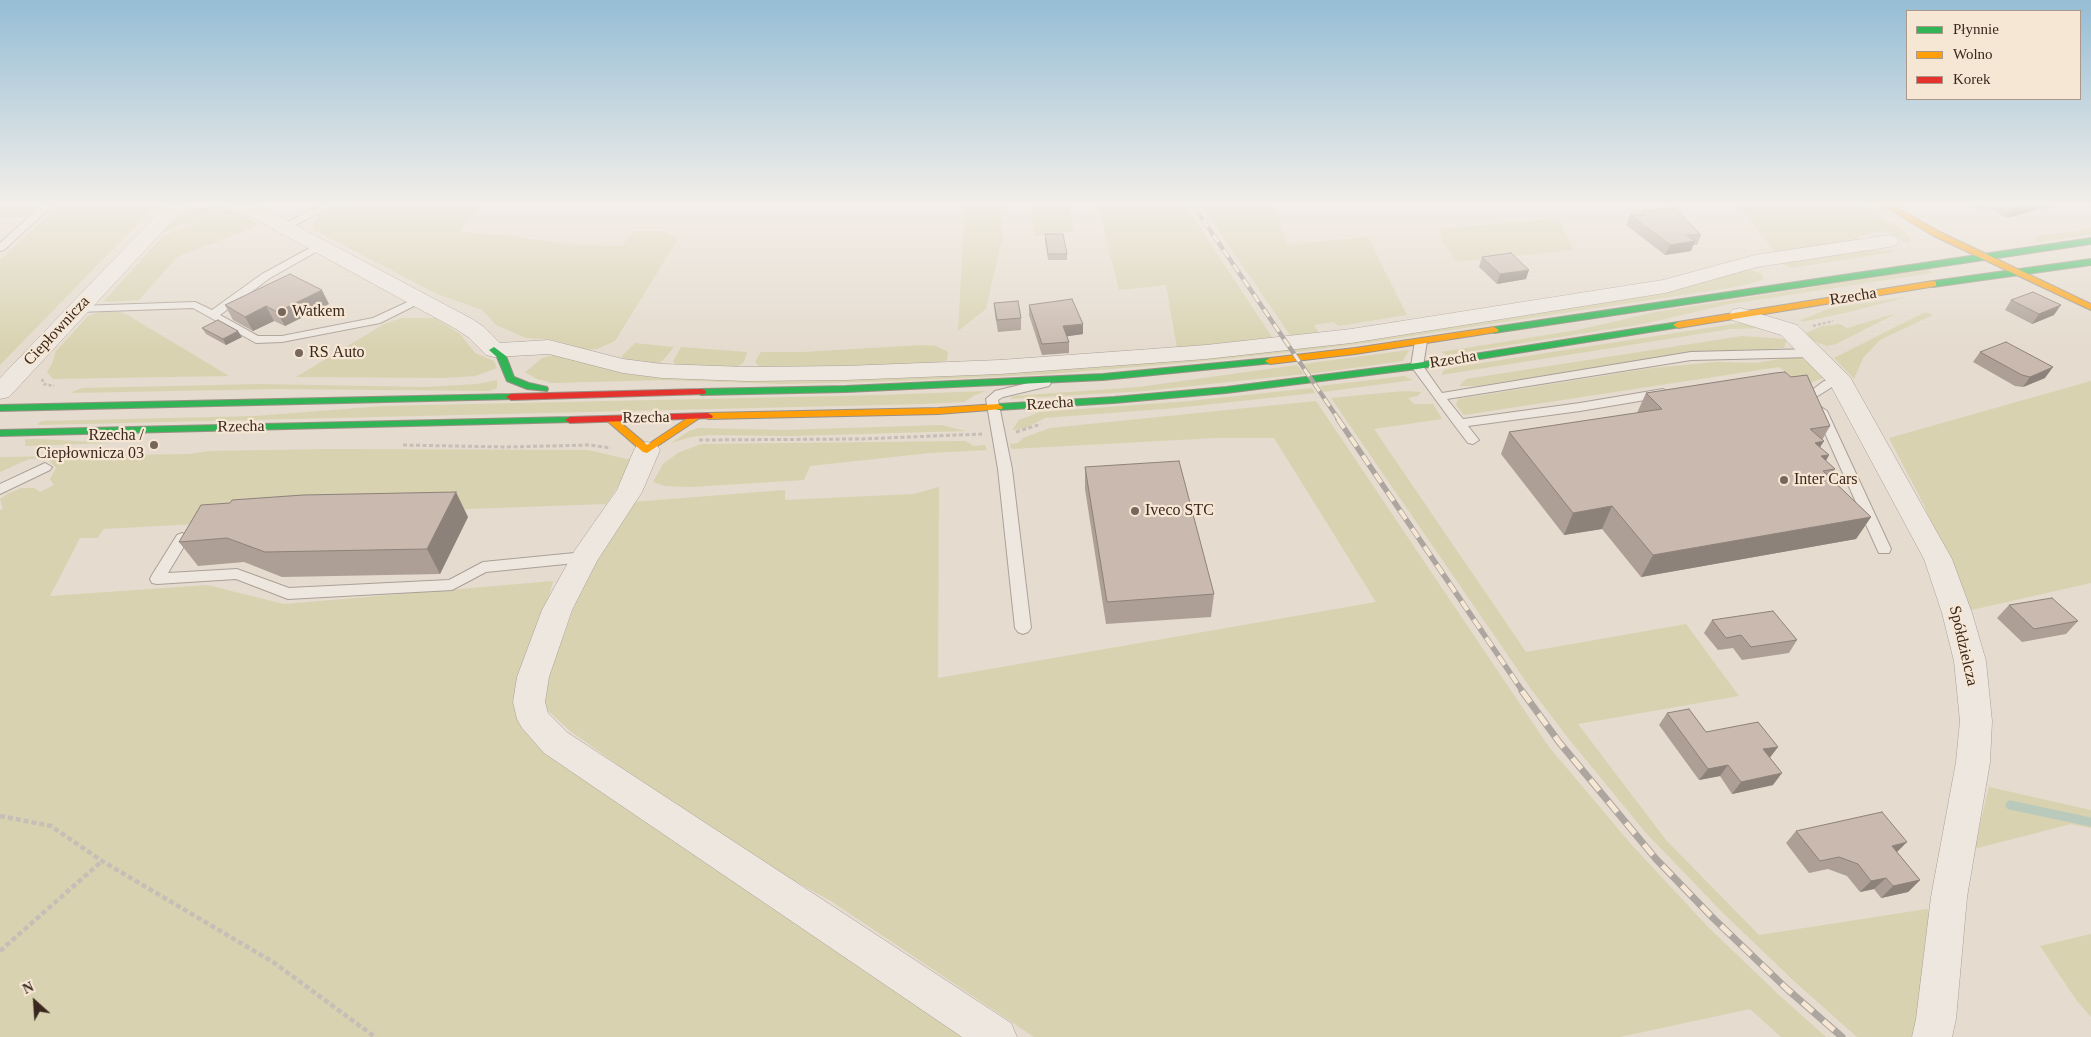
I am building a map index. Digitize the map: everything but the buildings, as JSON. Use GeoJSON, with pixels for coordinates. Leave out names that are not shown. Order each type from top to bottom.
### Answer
{"type":"FeatureCollection","features":[{"type":"Feature","properties":{"kind":"main road"},"geometry":{"type":"LineString","coordinates":[[1928,264],[1929,253]]}},
{"type":"Feature","properties":{"kind":"main road"},"geometry":{"type":"LineString","coordinates":[[1978,253],[2089,304]]}},
{"type":"Feature","properties":{"kind":"main road","name":"Rzecha"},"geometry":{"type":"LineString","coordinates":[[0,408],[866,389],[1056,380],[1238,365],[1421,342],[2002,253]]}},
{"type":"Feature","properties":{"kind":"main road","name":"Rzecha"},"geometry":{"type":"LineString","coordinates":[[0,433],[694,417],[993,408],[1114,400],[1226,390],[1417,366],[1795,306],[2091,262]]}},
{"type":"Feature","properties":{"kind":"main road"},"geometry":{"type":"LineString","coordinates":[[494,350],[501,356],[510,379],[518,383],[584,395]]}},
{"type":"Feature","properties":{"kind":"main road"},"geometry":{"type":"LineString","coordinates":[[610,419],[647,450],[694,417]]}},
{"type":"Feature","properties":{"kind":"street","name":"Ciepłownicza"},"geometry":{"type":"LineString","coordinates":[[0,392],[131,253]]}},
{"type":"Feature","properties":{"kind":"street"},"geometry":{"type":"LineString","coordinates":[[333,253],[476,332],[494,350],[549,348],[623,366],[662,371],[746,374],[883,372],[1043,364],[1206,352],[1351,336],[1655,288],[1755,262],[1810,253]]}},
{"type":"Feature","properties":{"kind":"street"},"geometry":{"type":"LineString","coordinates":[[1755,262],[1786,286]]}},
{"type":"Feature","properties":{"kind":"street"},"geometry":{"type":"LineString","coordinates":[[1789,330],[1795,306]]}},
{"type":"Feature","properties":{"kind":"street","name":"Spółdzielcza"},"geometry":{"type":"LineString","coordinates":[[1740,315],[1789,330],[1841,382],[1938,559],[1957,613],[1972,675],[1976,721],[1973,762],[1949,897],[1936,1019],[1932,1037]]}},
{"type":"Feature","properties":{"kind":"street"},"geometry":{"type":"LineString","coordinates":[[647,450],[629,492],[584,557],[557,610],[533,677],[529,702],[533,719],[556,743],[997,1037]]}},
{"type":"Feature","properties":{"kind":"lane"},"geometry":{"type":"LineString","coordinates":[[213,315],[266,276],[306,253]]}},
{"type":"Feature","properties":{"kind":"lane"},"geometry":{"type":"LineString","coordinates":[[78,309],[195,305],[256,340],[282,339],[376,321],[420,300]]}},
{"type":"Feature","properties":{"kind":"lane"},"geometry":{"type":"LineString","coordinates":[[1421,342],[1417,366],[1473,440]]}},
{"type":"Feature","properties":{"kind":"lane"},"geometry":{"type":"LineString","coordinates":[[1439,397],[1691,356],[1813,353]]}},
{"type":"Feature","properties":{"kind":"lane"},"geometry":{"type":"LineString","coordinates":[[1024,628],[1005,469],[992,399],[999,394],[1056,380]]}},
{"type":"Feature","properties":{"kind":"lane"},"geometry":{"type":"LineString","coordinates":[[1813,395],[1828,384],[1841,382]]}},
{"type":"Feature","properties":{"kind":"lane"},"geometry":{"type":"LineString","coordinates":[[1790,384],[1813,395],[1884,549]]}},
{"type":"Feature","properties":{"kind":"lane"},"geometry":{"type":"LineString","coordinates":[[1459,422],[1580,407],[1678,391]]}},
{"type":"Feature","properties":{"kind":"lane"},"geometry":{"type":"LineString","coordinates":[[0,489],[45,466]]}},
{"type":"Feature","properties":{"kind":"lane"},"geometry":{"type":"LineString","coordinates":[[182,538],[157,579],[237,574],[288,594],[452,585],[483,567],[584,557]]}},
{"type":"Feature","properties":{"kind":"path"},"geometry":{"type":"LineString","coordinates":[[0,816],[51,826],[102,860],[273,962],[374,1037]]}},
{"type":"Feature","properties":{"kind":"path"},"geometry":{"type":"LineString","coordinates":[[0,951],[102,860]]}},
{"type":"Feature","properties":{"kind":"shaded area"},"geometry":{"type":"Polygon","coordinates":[[[7,253],[109,253],[0,365],[0,260],[7,253]]]}},
{"type":"Feature","properties":{"kind":"shaded area"},"geometry":{"type":"Polygon","coordinates":[[[147,253],[186,253],[177,257],[139,300],[104,301],[147,253]]]}},
{"type":"Feature","properties":{"kind":"shaded area"},"geometry":{"type":"Polygon","coordinates":[[[359,253],[669,253],[615,341],[597,349],[586,350],[552,340],[526,338],[496,325],[482,310],[437,294],[359,253]]]}},
{"type":"Feature","properties":{"kind":"shaded area"},"geometry":{"type":"Polygon","coordinates":[[[962,253],[999,253],[986,309],[958,331],[962,253]]]}},
{"type":"Feature","properties":{"kind":"shaded area"},"geometry":{"type":"Polygon","coordinates":[[[1110,253],[1217,253],[1274,340],[1177,348],[1166,285],[1119,290],[1110,253]]]}},
{"type":"Feature","properties":{"kind":"shaded area"},"geometry":{"type":"Polygon","coordinates":[[[1234,253],[1376,253],[1407,315],[1339,326],[1333,322],[1314,325],[1319,333],[1292,338],[1234,253]]]}},
{"type":"Feature","properties":{"kind":"shaded area"},"geometry":{"type":"Polygon","coordinates":[[[1451,253],[1541,253],[1456,262],[1451,253]]]}},
{"type":"Feature","properties":{"kind":"shaded area"},"geometry":{"type":"Polygon","coordinates":[[[1841,253],[1886,253],[1791,268],[1781,263],[1841,253]]]}},
{"type":"Feature","properties":{"kind":"shaded area"},"geometry":{"type":"Polygon","coordinates":[[[1749,269],[1762,274],[1763,280],[1736,287],[1366,343],[1295,352],[1292,346],[1749,269]]]}},
{"type":"Feature","properties":{"kind":"shaded area"},"geometry":{"type":"Polygon","coordinates":[[[1928,269],[1933,273],[1730,304],[1643,324],[1447,355],[1441,352],[1577,330],[1655,312],[1928,269]]]}},
{"type":"Feature","properties":{"kind":"shaded area"},"geometry":{"type":"Polygon","coordinates":[[[1907,297],[1845,313],[1802,322],[1801,320],[1830,308],[1907,297]]]}},
{"type":"Feature","properties":{"kind":"shaded area"},"geometry":{"type":"Polygon","coordinates":[[[100,312],[120,312],[126,314],[229,376],[53,379],[47,372],[56,351],[88,316],[100,312]]]}},
{"type":"Feature","properties":{"kind":"shaded area"},"geometry":{"type":"Polygon","coordinates":[[[1925,312],[1933,315],[1880,340],[1863,358],[1854,379],[1834,358],[1925,312]]]}},
{"type":"Feature","properties":{"kind":"shaded area"},"geometry":{"type":"Polygon","coordinates":[[[1897,313],[1836,344],[1827,346],[1808,339],[1804,334],[1822,326],[1840,324],[1847,328],[1897,313]]]}},
{"type":"Feature","properties":{"kind":"shaded area"},"geometry":{"type":"Polygon","coordinates":[[[401,318],[435,318],[460,334],[475,353],[494,361],[497,368],[475,376],[444,378],[296,377],[384,324],[401,318]]]}},
{"type":"Feature","properties":{"kind":"shaded area"},"geometry":{"type":"Polygon","coordinates":[[[1739,323],[1764,328],[1731,329],[1441,375],[1444,370],[1456,367],[1739,323]]]}},
{"type":"Feature","properties":{"kind":"shaded area"},"geometry":{"type":"Polygon","coordinates":[[[1742,336],[1787,339],[1784,348],[1703,352],[1476,386],[1459,386],[1466,379],[1742,336]]]}},
{"type":"Feature","properties":{"kind":"shaded area"},"geometry":{"type":"Polygon","coordinates":[[[635,343],[674,347],[658,364],[628,361],[621,357],[635,343]]]}},
{"type":"Feature","properties":{"kind":"shaded area"},"geometry":{"type":"Polygon","coordinates":[[[922,345],[936,346],[948,352],[947,360],[934,365],[760,367],[755,362],[761,352],[803,352],[922,345]]]}},
{"type":"Feature","properties":{"kind":"shaded area"},"geometry":{"type":"Polygon","coordinates":[[[681,347],[747,352],[744,362],[735,368],[676,365],[673,361],[681,347]]]}},
{"type":"Feature","properties":{"kind":"shaded area"},"geometry":{"type":"Polygon","coordinates":[[[1286,348],[1290,352],[1195,362],[1050,374],[899,381],[783,384],[666,380],[552,383],[537,379],[525,372],[542,358],[554,355],[719,377],[1286,348]]]}},
{"type":"Feature","properties":{"kind":"shaded area"},"geometry":{"type":"Polygon","coordinates":[[[1409,350],[1403,361],[1309,374],[1303,364],[1409,350]]]}},
{"type":"Feature","properties":{"kind":"shaded area"},"geometry":{"type":"Polygon","coordinates":[[[1797,356],[1823,370],[1823,378],[1807,384],[1779,367],[1464,415],[1456,405],[1458,399],[1652,368],[1716,362],[1756,363],[1797,356]]]}},
{"type":"Feature","properties":{"kind":"shaded area"},"geometry":{"type":"Polygon","coordinates":[[[1297,365],[1304,374],[1145,391],[1010,399],[1013,396],[1139,387],[1297,365]]]}},
{"type":"Feature","properties":{"kind":"shaded area"},"geometry":{"type":"Polygon","coordinates":[[[1404,376],[1413,380],[1323,392],[1320,386],[1404,376]]]}},
{"type":"Feature","properties":{"kind":"shaded area"},"geometry":{"type":"Polygon","coordinates":[[[497,380],[497,388],[490,391],[277,389],[70,393],[82,388],[259,384],[425,387],[477,384],[497,380]]]}},
{"type":"Feature","properties":{"kind":"shaded area"},"geometry":{"type":"Polygon","coordinates":[[[2091,381],[2091,583],[1967,611],[1924,505],[1889,438],[2091,381]]]}},
{"type":"Feature","properties":{"kind":"shaded area"},"geometry":{"type":"Polygon","coordinates":[[[1312,388],[1315,393],[1176,408],[1045,418],[1026,428],[1012,430],[1019,420],[1040,412],[1190,401],[1312,388]]]}},
{"type":"Feature","properties":{"kind":"shaded area"},"geometry":{"type":"Polygon","coordinates":[[[986,391],[964,402],[923,404],[39,425],[38,423],[42,421],[255,416],[383,406],[986,391]]]}},
{"type":"Feature","properties":{"kind":"shaded area"},"geometry":{"type":"Polygon","coordinates":[[[1404,391],[1421,392],[1418,396],[1408,398],[1414,404],[1433,404],[1442,419],[1374,429],[1526,652],[1686,624],[1739,696],[1578,724],[1666,840],[1759,935],[1927,909],[1934,919],[1916,1037],[1857,1037],[1795,982],[1723,913],[1646,833],[1568,738],[1531,689],[1331,398],[1404,391]]]}},
{"type":"Feature","properties":{"kind":"shaded area"},"geometry":{"type":"Polygon","coordinates":[[[1316,401],[1549,747],[1630,843],[1707,926],[1826,1037],[1781,1037],[1750,1009],[1620,1037],[1034,1037],[831,901],[731,846],[569,730],[541,704],[578,596],[614,526],[632,502],[785,490],[785,500],[914,494],[939,487],[938,678],[1376,602],[1274,438],[1216,438],[1011,449],[1010,444],[1018,443],[1023,438],[1050,428],[1316,401]]]}},
{"type":"Feature","properties":{"kind":"shaded area"},"geometry":{"type":"Polygon","coordinates":[[[941,425],[966,431],[790,436],[709,435],[691,437],[671,443],[689,431],[699,428],[784,430],[941,425]]]}},
{"type":"Feature","properties":{"kind":"shaded area"},"geometry":{"type":"Polygon","coordinates":[[[25,439],[38,439],[114,443],[25,446],[25,439]]]}},
{"type":"Feature","properties":{"kind":"shaded area"},"geometry":{"type":"Polygon","coordinates":[[[965,441],[974,446],[985,445],[987,450],[930,453],[810,466],[804,480],[691,487],[665,486],[653,482],[663,464],[678,453],[701,444],[965,441]]]}},
{"type":"Feature","properties":{"kind":"shaded area"},"geometry":{"type":"Polygon","coordinates":[[[329,449],[588,450],[627,459],[633,458],[606,504],[468,509],[104,529],[97,538],[80,538],[50,596],[207,585],[284,604],[553,581],[519,712],[979,1037],[0,1037],[0,510],[3,509],[0,499],[21,488],[34,488],[40,492],[54,485],[50,479],[56,468],[47,458],[29,459],[0,472],[0,457],[189,454],[209,451],[329,449]]]}},
{"type":"Feature","properties":{"kind":"shaded area"},"geometry":{"type":"Polygon","coordinates":[[[1989,787],[2091,810],[2091,828],[2071,824],[1974,849],[1989,787]]]}},
{"type":"Feature","properties":{"kind":"shaded area"},"geometry":{"type":"Polygon","coordinates":[[[2091,934],[2091,1017],[2077,1001],[2040,946],[2091,934]]]}},
{"type":"Feature","properties":{"kind":"waterway"},"geometry":{"type":"LineString","coordinates":[[2010,805],[2091,822]]}},
{"type":"Feature","properties":{"kind":"railway"},"geometry":{"type":"LineString","coordinates":[[1226,253],[1339,420]]}},
{"type":"Feature","properties":{"kind":"railway"},"geometry":{"type":"LineString","coordinates":[[1338,419],[1523,692]]}},
{"type":"Feature","properties":{"kind":"railway"},"geometry":{"type":"LineString","coordinates":[[1522,691],[1559,742],[1656,859],[1714,919],[1787,989],[1842,1037]]}},
{"type":"Feature","properties":{"kind":"traffic: fast"},"geometry":{"type":"LineString","coordinates":[[1494,330],[2008,253]]}},
{"type":"Feature","properties":{"kind":"traffic: fast"},"geometry":{"type":"LineString","coordinates":[[1933,284],[2091,262]]}},
{"type":"Feature","properties":{"kind":"traffic: fast"},"geometry":{"type":"LineString","coordinates":[[998,407],[1114,400],[1226,390],[1417,366],[1678,325]]}},
{"type":"Feature","properties":{"kind":"traffic: fast"},"geometry":{"type":"LineString","coordinates":[[494,350],[501,356],[510,379],[527,386],[543,389]]}},
{"type":"Feature","properties":{"kind":"traffic: fast"},"geometry":{"type":"LineString","coordinates":[[701,392],[846,389],[1103,377],[1270,361]]}},
{"type":"Feature","properties":{"kind":"traffic: fast"},"geometry":{"type":"LineString","coordinates":[[0,408],[511,397]]}},
{"type":"Feature","properties":{"kind":"traffic: fast"},"geometry":{"type":"LineString","coordinates":[[0,433],[570,420]]}},
{"type":"Feature","properties":{"kind":"traffic: slow"},"geometry":{"type":"LineString","coordinates":[[1978,253],[2091,307]]}},
{"type":"Feature","properties":{"kind":"traffic: slow"},"geometry":{"type":"LineString","coordinates":[[1678,325],[1933,284]]}},
{"type":"Feature","properties":{"kind":"traffic: slow"},"geometry":{"type":"LineString","coordinates":[[1270,361],[1355,351],[1494,330]]}},
{"type":"Feature","properties":{"kind":"traffic: slow"},"geometry":{"type":"LineString","coordinates":[[708,416],[938,411],[998,407]]}},
{"type":"Feature","properties":{"kind":"traffic: slow"},"geometry":{"type":"LineString","coordinates":[[610,419],[647,450],[694,417]]}},
{"type":"Feature","properties":{"kind":"traffic: jam"},"geometry":{"type":"LineString","coordinates":[[511,397],[701,392]]}},
{"type":"Feature","properties":{"kind":"traffic: jam"},"geometry":{"type":"LineString","coordinates":[[570,420],[708,416]]}},
{"type":"Feature","properties":{"kind":"place","name":"Watkem"},"geometry":{"type":"Point","coordinates":[282,312]}},
{"type":"Feature","properties":{"kind":"place","name":"RS Auto"},"geometry":{"type":"Point","coordinates":[299,353]}},
{"type":"Feature","properties":{"kind":"place","name":"Rzecha / Ciepłownicza 03"},"geometry":{"type":"Point","coordinates":[154,445]}},
{"type":"Feature","properties":{"kind":"place","name":"Inter Cars"},"geometry":{"type":"Point","coordinates":[1784,480]}},
{"type":"Feature","properties":{"kind":"place","name":"Iveco STC"},"geometry":{"type":"Point","coordinates":[1135,511]}}]}
